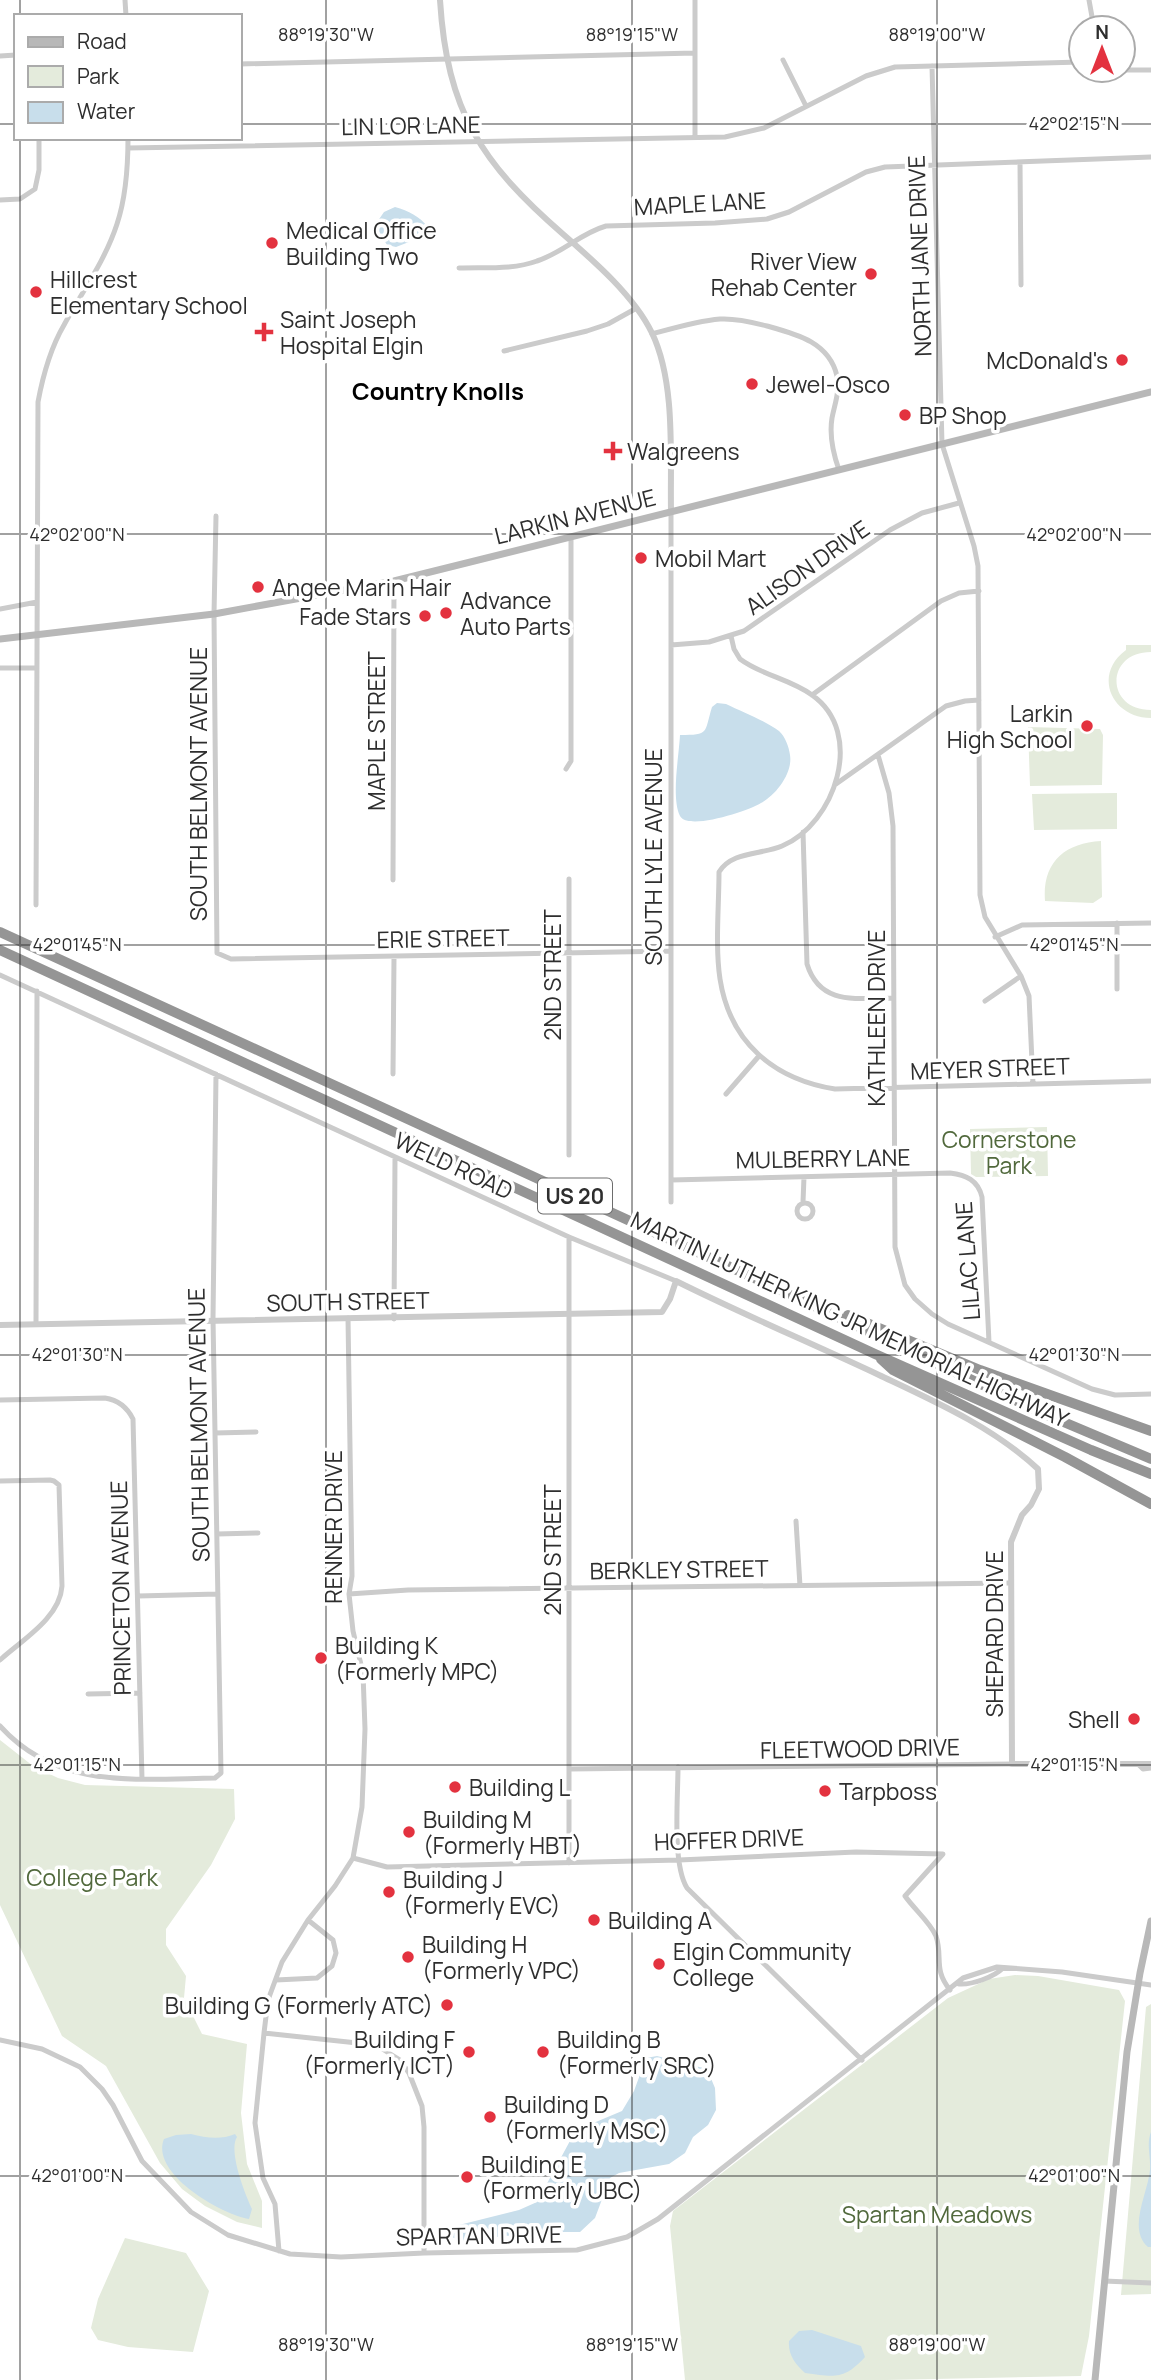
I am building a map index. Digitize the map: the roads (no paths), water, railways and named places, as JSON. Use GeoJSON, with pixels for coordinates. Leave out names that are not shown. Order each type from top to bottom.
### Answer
{"type":"FeatureCollection","features":[{"type":"Feature","properties":{"kind":"highway","name":"MARTIN LUTHER KING JR MEMORIAL HIGHWAY"},"geometry":{"type":"LineString","coordinates":[[0,932],[1047,1415],[1151,1459]]}},
{"type":"Feature","properties":{"kind":"highway","name":"MARTIN LUTHER KING JR MEMORIAL HIGHWAY"},"geometry":{"type":"LineString","coordinates":[[0,950],[875,1354],[1151,1474]]}},
{"type":"Feature","properties":{"kind":"highway"},"geometry":{"type":"LineString","coordinates":[[778,1289],[810,1299],[993,1375],[1151,1432]]}},
{"type":"Feature","properties":{"kind":"highway"},"geometry":{"type":"LineString","coordinates":[[875,1354],[893,1370],[1077,1463],[1151,1504]]}},
{"type":"Feature","properties":{"kind":"main road","name":"LARKIN AVENUE"},"geometry":{"type":"LineString","coordinates":[[0,639],[215,614],[394,581],[1151,391]]}},
{"type":"Feature","properties":{"kind":"main road"},"geometry":{"type":"LineString","coordinates":[[1094,2380],[1127,2052],[1151,1921]]}},
{"type":"Feature","properties":{"kind":"street"},"geometry":{"type":"LineString","coordinates":[[440,0],[447,59],[455,90],[477,141],[528,204],[601,268],[652,334],[665,374],[671,512]]}},
{"type":"Feature","properties":{"kind":"street"},"geometry":{"type":"LineString","coordinates":[[695,0],[695,137]]}},
{"type":"Feature","properties":{"kind":"street"},"geometry":{"type":"LineString","coordinates":[[242,64],[695,53]]}},
{"type":"Feature","properties":{"kind":"street"},"geometry":{"type":"LineString","coordinates":[[783,60],[806,106]]}},
{"type":"Feature","properties":{"kind":"street","name":"LIN LOR LANE"},"geometry":{"type":"LineString","coordinates":[[128,148],[725,137],[752,132],[875,72],[895,67],[1067,62]]}},
{"type":"Feature","properties":{"kind":"street","name":"NORTH JANE DRIVE"},"geometry":{"type":"LineString","coordinates":[[932,66],[942,444],[978,566],[980,895],[985,917],[1021,976],[1031,1007],[1033,1084]]}},
{"type":"Feature","properties":{"kind":"street"},"geometry":{"type":"LineString","coordinates":[[0,200],[16,200],[29,195],[35,189],[39,178],[39,140]]}},
{"type":"Feature","properties":{"kind":"street"},"geometry":{"type":"LineString","coordinates":[[36,905],[37,415],[48,358],[62,327],[98,267],[117,225],[127,181],[128,140]]}},
{"type":"Feature","properties":{"kind":"street","name":"MAPLE LANE"},"geometry":{"type":"LineString","coordinates":[[459,268],[510,267],[532,263],[606,226],[727,223],[767,219],[789,212],[866,172],[886,167],[1151,157]]}},
{"type":"Feature","properties":{"kind":"street"},"geometry":{"type":"LineString","coordinates":[[1020,162],[1021,285]]}},
{"type":"Feature","properties":{"kind":"street"},"geometry":{"type":"LineString","coordinates":[[504,351],[587,331],[608,324],[635,309]]}},
{"type":"Feature","properties":{"kind":"street"},"geometry":{"type":"LineString","coordinates":[[652,334],[723,319],[755,323],[794,333],[812,341],[828,356],[836,374],[838,396],[831,430],[839,470]]}},
{"type":"Feature","properties":{"kind":"street","name":"ALISON DRIVE"},"geometry":{"type":"LineString","coordinates":[[671,645],[709,642],[756,625],[906,520],[959,503]]}},
{"type":"Feature","properties":{"kind":"street","name":"SOUTH LYLE AVENUE"},"geometry":{"type":"LineString","coordinates":[[671,512],[671,1202]]}},
{"type":"Feature","properties":{"kind":"street","name":"SOUTH BELMONT AVENUE"},"geometry":{"type":"LineString","coordinates":[[216,516],[217,953]]}},
{"type":"Feature","properties":{"kind":"street"},"geometry":{"type":"LineString","coordinates":[[566,769],[571,761],[571,538]]}},
{"type":"Feature","properties":{"kind":"street","name":"MAPLE STREET"},"geometry":{"type":"LineString","coordinates":[[393,880],[394,581]]}},
{"type":"Feature","properties":{"kind":"street"},"geometry":{"type":"LineString","coordinates":[[812,695],[941,601],[959,593],[979,591]]}},
{"type":"Feature","properties":{"kind":"street"},"geometry":{"type":"LineString","coordinates":[[0,608],[37,602]]}},
{"type":"Feature","properties":{"kind":"street"},"geometry":{"type":"LineString","coordinates":[[731,636],[736,654],[744,663],[812,695],[827,711],[837,735],[840,764],[835,785],[824,806],[803,832],[807,964],[824,991],[841,998],[892,998]]}},
{"type":"Feature","properties":{"kind":"street"},"geometry":{"type":"LineString","coordinates":[[0,668],[37,668]]}},
{"type":"Feature","properties":{"kind":"street"},"geometry":{"type":"LineString","coordinates":[[835,785],[946,706],[979,700]]}},
{"type":"Feature","properties":{"kind":"street","name":"KATHLEEN DRIVE"},"geometry":{"type":"LineString","coordinates":[[878,755],[889,793],[893,826],[895,1247],[903,1282],[911,1294],[932,1314],[989,1342]]}},
{"type":"Feature","properties":{"kind":"street","name":"MEYER STREET"},"geometry":{"type":"LineString","coordinates":[[803,832],[785,845],[730,860],[719,872],[720,979],[733,1023],[759,1056],[789,1076],[810,1085],[846,1090],[1148,1081]]}},
{"type":"Feature","properties":{"kind":"street","name":"2ND STREET"},"geometry":{"type":"LineString","coordinates":[[569,879],[569,1155]]}},
{"type":"Feature","properties":{"kind":"street"},"geometry":{"type":"LineString","coordinates":[[1117,923],[1117,989]]}},
{"type":"Feature","properties":{"kind":"street"},"geometry":{"type":"LineString","coordinates":[[995,937],[1022,925],[1151,923]]}},
{"type":"Feature","properties":{"kind":"street","name":"ERIE STREET"},"geometry":{"type":"LineString","coordinates":[[217,953],[231,959],[671,951]]}},
{"type":"Feature","properties":{"kind":"street"},"geometry":{"type":"LineString","coordinates":[[393,1074],[394,957]]}},
{"type":"Feature","properties":{"kind":"street","name":"WELD ROAD"},"geometry":{"type":"LineString","coordinates":[[0,975],[569,1237],[676,1281],[909,1389],[974,1422],[1019,1451],[1038,1469]]}},
{"type":"Feature","properties":{"kind":"street"},"geometry":{"type":"LineString","coordinates":[[985,1001],[1021,976]]}},
{"type":"Feature","properties":{"kind":"street"},"geometry":{"type":"LineString","coordinates":[[36,1324],[37,991]]}},
{"type":"Feature","properties":{"kind":"street"},"geometry":{"type":"LineString","coordinates":[[726,1094],[759,1056]]}},
{"type":"Feature","properties":{"kind":"street","name":"SOUTH BELMONT AVENUE"},"geometry":{"type":"LineString","coordinates":[[142,1779],[220,1776],[213,1319],[215,1074]]}},
{"type":"Feature","properties":{"kind":"street"},"geometry":{"type":"LineString","coordinates":[[394,1319],[395,1157]]}},
{"type":"Feature","properties":{"kind":"street","name":"MULBERRY LANE"},"geometry":{"type":"LineString","coordinates":[[671,1180],[950,1172],[964,1175],[973,1181]]}},
{"type":"Feature","properties":{"kind":"street"},"geometry":{"type":"LineString","coordinates":[[803,1202],[804,1177]]}},
{"type":"Feature","properties":{"kind":"street","name":"LILAC LANE"},"geometry":{"type":"LineString","coordinates":[[973,1181],[982,1197],[989,1342]]}},
{"type":"Feature","properties":{"kind":"street","name":"2ND STREET"},"geometry":{"type":"LineString","coordinates":[[569,1237],[569,1863]]}},
{"type":"Feature","properties":{"kind":"street","name":"SOUTH STREET"},"geometry":{"type":"LineString","coordinates":[[0,1325],[662,1312],[676,1281]]}},
{"type":"Feature","properties":{"kind":"street","name":"RENNER DRIVE"},"geometry":{"type":"LineString","coordinates":[[279,2250],[275,2204],[263,2178],[255,2123],[268,2000],[282,1962],[308,1920],[353,1858],[362,1807],[365,1729],[363,1673],[353,1630],[349,1594],[352,1576],[348,1318]]}},
{"type":"Feature","properties":{"kind":"street"},"geometry":{"type":"LineString","coordinates":[[989,1342],[1100,1392],[1115,1395],[1151,1394]]}},
{"type":"Feature","properties":{"kind":"street","name":"PRINCETON AVENUE"},"geometry":{"type":"LineString","coordinates":[[0,1400],[99,1398],[119,1403],[131,1415],[135,1429],[142,1779]]}},
{"type":"Feature","properties":{"kind":"street"},"geometry":{"type":"LineString","coordinates":[[215,1433],[256,1432]]}},
{"type":"Feature","properties":{"kind":"street","name":"SHEPARD DRIVE"},"geometry":{"type":"LineString","coordinates":[[1012,1764],[1011,1542],[1022,1515],[1039,1489],[1038,1469]]}},
{"type":"Feature","properties":{"kind":"street"},"geometry":{"type":"LineString","coordinates":[[0,1660],[51,1614],[60,1601],[62,1586],[59,1485],[50,1480],[1,1481]]}},
{"type":"Feature","properties":{"kind":"street"},"geometry":{"type":"LineString","coordinates":[[796,1521],[800,1586]]}},
{"type":"Feature","properties":{"kind":"street"},"geometry":{"type":"LineString","coordinates":[[217,1534],[258,1533]]}},
{"type":"Feature","properties":{"kind":"street","name":"BERKLEY STREET"},"geometry":{"type":"LineString","coordinates":[[349,1594],[408,1590],[1010,1583]]}},
{"type":"Feature","properties":{"kind":"street"},"geometry":{"type":"LineString","coordinates":[[138,1596],[218,1594]]}},
{"type":"Feature","properties":{"kind":"street"},"geometry":{"type":"LineString","coordinates":[[88,1694],[140,1693]]}},
{"type":"Feature","properties":{"kind":"street"},"geometry":{"type":"LineString","coordinates":[[0,1726],[23,1749],[53,1765],[86,1775],[142,1779]]}},
{"type":"Feature","properties":{"kind":"street","name":"FLEETWOOD DRIVE"},"geometry":{"type":"LineString","coordinates":[[569,1769],[1012,1764],[1151,1766]]}},
{"type":"Feature","properties":{"kind":"street"},"geometry":{"type":"LineString","coordinates":[[677,1767],[681,1879],[687,1888],[862,2060]]}},
{"type":"Feature","properties":{"kind":"street","name":"HOFFER DRIVE"},"geometry":{"type":"LineString","coordinates":[[353,1858],[387,1867],[679,1860],[856,1852],[943,1854],[905,1896],[933,1930],[939,1948],[939,1971],[950,1990]]}},
{"type":"Feature","properties":{"kind":"street"},"geometry":{"type":"LineString","coordinates":[[276,1980],[317,1978],[332,1966],[336,1953],[333,1940],[308,1920]]}},
{"type":"Feature","properties":{"kind":"street","name":"SPARTAN DRIVE"},"geometry":{"type":"LineString","coordinates":[[0,2040],[42,2049],[80,2067],[102,2089],[113,2105],[142,2161],[191,2212],[228,2235],[290,2254],[341,2257],[577,2250],[627,2237],[658,2218],[963,1979],[997,1967],[1062,1972],[1151,1985]]}},
{"type":"Feature","properties":{"kind":"street"},"geometry":{"type":"LineString","coordinates":[[264,2034],[376,2045],[400,2060],[409,2073],[422,2106],[424,2253]]}},
{"type":"Feature","properties":{"kind":"street"},"geometry":{"type":"LineString","coordinates":[[1104,2281],[1151,2283]]}},
{"type":"Feature","properties":{"kind":"water"},"geometry":{"type":"Polygon","coordinates":[[[395,207],[421,220],[428,227],[427,235],[396,247],[387,245],[375,225],[384,212],[395,207]]]}},
{"type":"Feature","properties":{"kind":"water"},"geometry":{"type":"Polygon","coordinates":[[[717,703],[726,704],[779,731],[789,749],[789,769],[778,789],[754,806],[706,821],[685,820],[680,816],[676,799],[680,735],[704,731],[712,707],[717,703]]]}},
{"type":"Feature","properties":{"kind":"water"},"geometry":{"type":"Polygon","coordinates":[[[657,2056],[707,2069],[715,2088],[716,2110],[708,2125],[693,2137],[685,2153],[669,2164],[619,2173],[610,2178],[595,2218],[580,2232],[540,2232],[461,2241],[450,2236],[449,2230],[455,2226],[519,2210],[537,2202],[571,2139],[591,2124],[622,2111],[634,2091],[646,2058],[657,2056]]]}},
{"type":"Feature","properties":{"kind":"water"},"geometry":{"type":"Polygon","coordinates":[[[1151,2132],[1151,2247],[1148,2247],[1139,2231],[1139,2221],[1150,2170],[1151,2132]]]}},
{"type":"Feature","properties":{"kind":"water"},"geometry":{"type":"Polygon","coordinates":[[[191,2134],[213,2138],[235,2134],[236,2162],[252,2209],[249,2219],[236,2216],[190,2190],[167,2165],[162,2152],[164,2139],[191,2134]]]}},
{"type":"Feature","properties":{"kind":"water"},"geometry":{"type":"Polygon","coordinates":[[[812,2330],[861,2346],[865,2357],[851,2370],[838,2375],[805,2373],[793,2359],[789,2341],[799,2331],[812,2330]]]}},
{"type":"Feature","properties":{"kind":"place","name":"Medical Office Building Two"},"geometry":{"type":"Point","coordinates":[272,243]}},
{"type":"Feature","properties":{"kind":"place","name":"River View Rehab Center"},"geometry":{"type":"Point","coordinates":[871,274]}},
{"type":"Feature","properties":{"kind":"place","name":"Hillcrest Elementary School"},"geometry":{"type":"Point","coordinates":[36,292]}},
{"type":"Feature","properties":{"kind":"place","name":"Saint Joseph Hospital Elgin"},"geometry":{"type":"Point","coordinates":[264,332]}},
{"type":"Feature","properties":{"kind":"place","name":"McDonald's"},"geometry":{"type":"Point","coordinates":[1122,360]}},
{"type":"Feature","properties":{"kind":"place","name":"Jewel-Osco"},"geometry":{"type":"Point","coordinates":[752,384]}},
{"type":"Feature","properties":{"kind":"place","name":"BP Shop"},"geometry":{"type":"Point","coordinates":[905,415]}},
{"type":"Feature","properties":{"kind":"place","name":"Walgreens"},"geometry":{"type":"Point","coordinates":[613,451]}},
{"type":"Feature","properties":{"kind":"place","name":"Mobil Mart"},"geometry":{"type":"Point","coordinates":[641,558]}},
{"type":"Feature","properties":{"kind":"place","name":"Angee Marin Hair"},"geometry":{"type":"Point","coordinates":[258,587]}},
{"type":"Feature","properties":{"kind":"place","name":"Advance Auto Parts"},"geometry":{"type":"Point","coordinates":[446,613]}},
{"type":"Feature","properties":{"kind":"place","name":"Fade Stars"},"geometry":{"type":"Point","coordinates":[425,616]}},
{"type":"Feature","properties":{"kind":"place","name":"Larkin High School"},"geometry":{"type":"Point","coordinates":[1087,726]}},
{"type":"Feature","properties":{"kind":"place","name":"Building K (Formerly MPC)"},"geometry":{"type":"Point","coordinates":[321,1658]}},
{"type":"Feature","properties":{"kind":"place","name":"Shell"},"geometry":{"type":"Point","coordinates":[1134,1719]}},
{"type":"Feature","properties":{"kind":"place","name":"Building L"},"geometry":{"type":"Point","coordinates":[455,1787]}},
{"type":"Feature","properties":{"kind":"place","name":"Tarpboss"},"geometry":{"type":"Point","coordinates":[825,1791]}},
{"type":"Feature","properties":{"kind":"place","name":"Building M (Formerly HBT)"},"geometry":{"type":"Point","coordinates":[409,1832]}},
{"type":"Feature","properties":{"kind":"place","name":"Building J (Formerly EVC)"},"geometry":{"type":"Point","coordinates":[389,1892]}},
{"type":"Feature","properties":{"kind":"place","name":"Building A"},"geometry":{"type":"Point","coordinates":[594,1920]}},
{"type":"Feature","properties":{"kind":"place","name":"Building H (Formerly VPC)"},"geometry":{"type":"Point","coordinates":[408,1957]}},
{"type":"Feature","properties":{"kind":"place","name":"Elgin Community College"},"geometry":{"type":"Point","coordinates":[659,1964]}},
{"type":"Feature","properties":{"kind":"place","name":"Building G (Formerly ATC)"},"geometry":{"type":"Point","coordinates":[447,2005]}},
{"type":"Feature","properties":{"kind":"place","name":"Building F (Formerly ICT)"},"geometry":{"type":"Point","coordinates":[469,2052]}},
{"type":"Feature","properties":{"kind":"place","name":"Building B (Formerly SRC)"},"geometry":{"type":"Point","coordinates":[543,2052]}},
{"type":"Feature","properties":{"kind":"place","name":"Building D (Formerly MSC)"},"geometry":{"type":"Point","coordinates":[490,2117]}},
{"type":"Feature","properties":{"kind":"place","name":"Building E (Formerly UBC)"},"geometry":{"type":"Point","coordinates":[467,2177]}},
{"type":"Feature","properties":{"kind":"district","name":"Country Knolls"},"geometry":{"type":"Point","coordinates":[438,390]}},
{"type":"Feature","properties":{"kind":"park label","name":"Cornerstone Park"},"geometry":{"type":"Point","coordinates":[1009,1152]}},
{"type":"Feature","properties":{"kind":"park label","name":"College Park"},"geometry":{"type":"Point","coordinates":[92,1877]}},
{"type":"Feature","properties":{"kind":"park label","name":"Spartan Meadows"},"geometry":{"type":"Point","coordinates":[937,2214]}}]}
